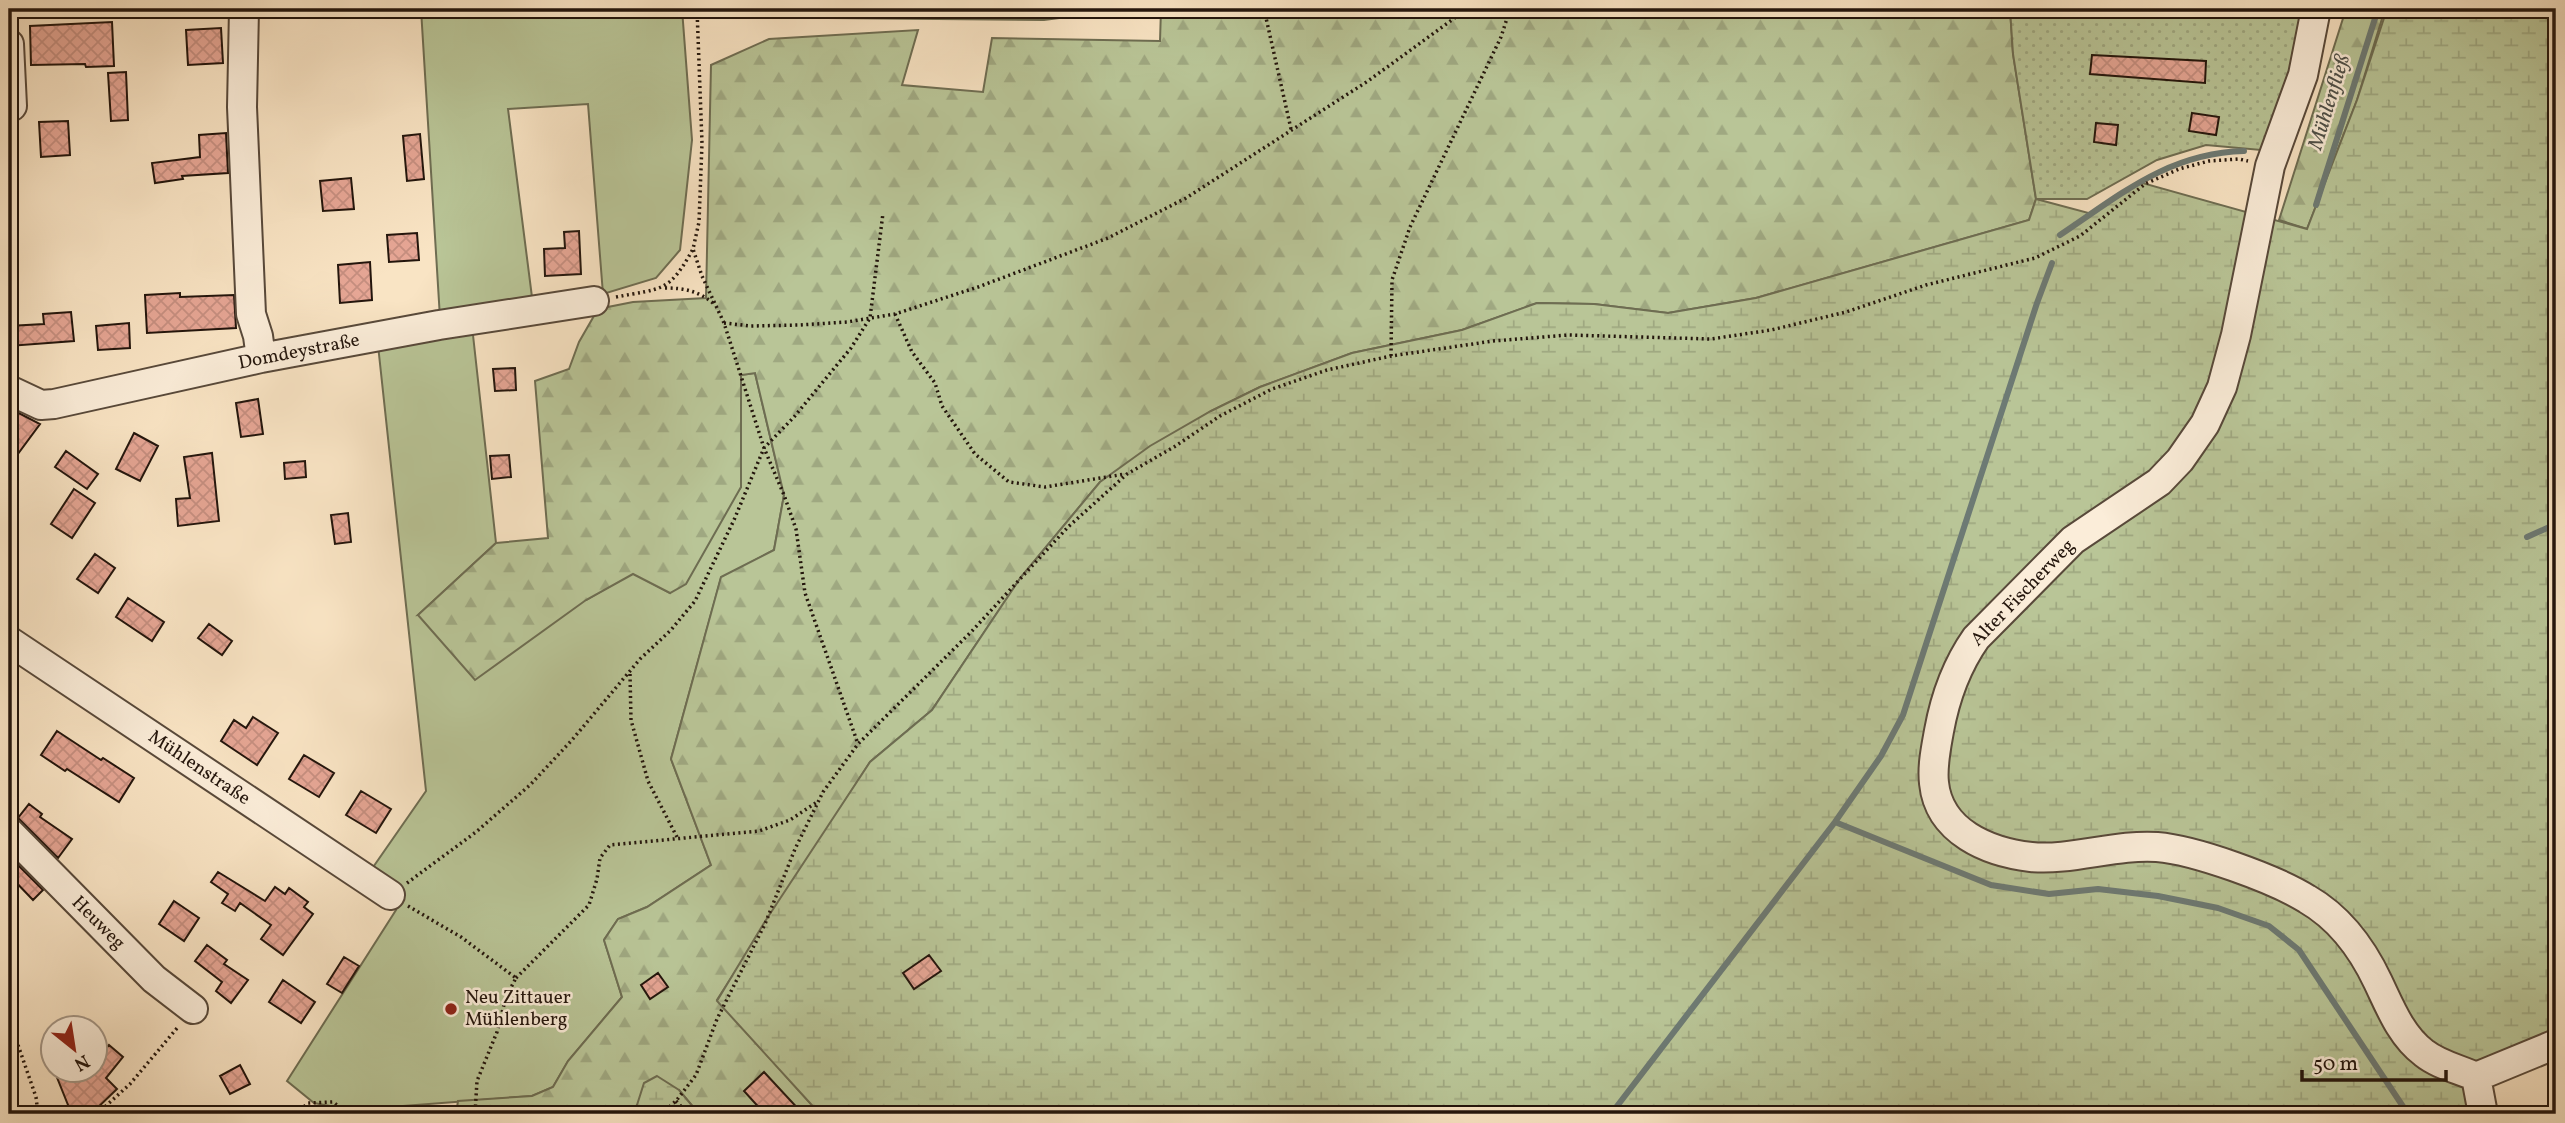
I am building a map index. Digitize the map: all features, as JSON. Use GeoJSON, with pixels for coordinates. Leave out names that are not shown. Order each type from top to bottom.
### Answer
{"type":"FeatureCollection","features":[{"type":"Feature","properties":{"kind":"street"},"geometry":{"type":"LineString","coordinates":[[244,9],[243,107],[251,314],[261,358]]}},
{"type":"Feature","properties":{"kind":"street","name":"Alter Fischerweg"},"geometry":{"type":"LineString","coordinates":[[2316,9],[2303,75],[2270,166],[2236,335],[2222,387],[2205,424],[2180,460],[2159,482],[2073,540],[1998,615],[1966,652],[1951,686],[1936,749],[1934,783],[1938,804],[1949,822],[1965,835],[1999,851],[2034,857],[2156,847],[2203,858],[2269,880],[2306,898],[2331,915],[2362,951],[2390,1008],[2408,1037],[2432,1058],[2476,1077]]}},
{"type":"Feature","properties":{"kind":"street"},"geometry":{"type":"LineString","coordinates":[[9,44],[12,106]]}},
{"type":"Feature","properties":{"kind":"street","name":"Domdeystraße"},"geometry":{"type":"LineString","coordinates":[[9,390],[41,405],[54,404],[261,358],[439,325],[594,301]]}},
{"type":"Feature","properties":{"kind":"street","name":"Mühlenstraße"},"geometry":{"type":"LineString","coordinates":[[9,641],[390,895]]}},
{"type":"Feature","properties":{"kind":"street","name":"Heuweg"},"geometry":{"type":"LineString","coordinates":[[9,832],[154,979],[193,1009]]}},
{"type":"Feature","properties":{"kind":"street"},"geometry":{"type":"LineString","coordinates":[[2483,1114],[2476,1077],[2507,1067],[2556,1044]]}},
{"type":"Feature","properties":{"kind":"path"},"geometry":{"type":"LineString","coordinates":[[665,288],[682,269],[693,249],[699,222],[702,143],[697,9]]}},
{"type":"Feature","properties":{"kind":"path"},"geometry":{"type":"LineString","coordinates":[[1264,9],[1290,129]]}},
{"type":"Feature","properties":{"kind":"path"},"geometry":{"type":"LineString","coordinates":[[724,323],[751,326],[848,323],[895,314],[1108,238],[1185,198],[1368,81],[1467,9]]}},
{"type":"Feature","properties":{"kind":"path"},"geometry":{"type":"LineString","coordinates":[[1391,356],[1392,280],[1409,227],[1501,37],[1510,9]]}},
{"type":"Feature","properties":{"kind":"path"},"geometry":{"type":"LineString","coordinates":[[661,1114],[676,1101],[695,1075],[717,1019],[765,924],[795,849],[822,792],[858,744],[972,631],[1068,527],[1127,474],[1220,416],[1272,389],[1327,370],[1391,356],[1493,341],[1568,335],[1711,339],[1771,330],[1846,312],[1926,285],[2035,258],[2080,236],[2145,184],[2179,169],[2209,161],[2239,159],[2270,166]]}},
{"type":"Feature","properties":{"kind":"path"},"geometry":{"type":"LineString","coordinates":[[516,978],[461,937],[390,895],[476,832],[530,785],[695,601],[734,520],[764,448],[794,417],[851,348],[870,318],[883,213]]}},
{"type":"Feature","properties":{"kind":"path"},"geometry":{"type":"LineString","coordinates":[[693,249],[724,323],[764,448],[785,495],[796,529],[805,593],[858,744]]}},
{"type":"Feature","properties":{"kind":"path"},"geometry":{"type":"LineString","coordinates":[[594,301],[665,288],[687,288],[706,297],[715,305]]}},
{"type":"Feature","properties":{"kind":"path"},"geometry":{"type":"LineString","coordinates":[[895,314],[912,352],[935,383],[942,406],[975,454],[1009,482],[1045,487],[1127,474]]}},
{"type":"Feature","properties":{"kind":"path"},"geometry":{"type":"LineString","coordinates":[[630,672],[631,720],[648,781],[677,838]]}},
{"type":"Feature","properties":{"kind":"path"},"geometry":{"type":"LineString","coordinates":[[475,1114],[477,1081],[497,1032],[506,997],[516,978],[589,905],[600,858],[610,845],[760,831],[790,820],[820,800]]}},
{"type":"Feature","properties":{"kind":"path"},"geometry":{"type":"LineString","coordinates":[[97,1114],[130,1084],[193,1009]]}},
{"type":"Feature","properties":{"kind":"path"},"geometry":{"type":"LineString","coordinates":[[9,1019],[36,1097],[38,1114]]}},
{"type":"Feature","properties":{"kind":"path"},"geometry":{"type":"LineString","coordinates":[[676,1101],[688,1114]]}},
{"type":"Feature","properties":{"kind":"path"},"geometry":{"type":"LineString","coordinates":[[296,1114],[308,1103],[333,1102],[348,1114]]}},
{"type":"Feature","properties":{"kind":"green space"},"geometry":{"type":"Polygon","coordinates":[[[421,9],[682,9],[692,140],[680,250],[656,278],[603,294],[588,104],[508,109],[533,305],[440,318],[421,9]]]}},
{"type":"Feature","properties":{"kind":"green space"},"geometry":{"type":"Polygon","coordinates":[[[829,9],[1079,9],[1059,18],[1044,20],[829,18],[829,9]]]}},
{"type":"Feature","properties":{"kind":"green space"},"geometry":{"type":"Polygon","coordinates":[[[1161,9],[2010,9],[2013,54],[2036,199],[2029,220],[1756,298],[1668,313],[1594,304],[1537,303],[1462,330],[1352,353],[1260,387],[1211,411],[1100,482],[1021,577],[932,710],[870,762],[717,1000],[820,1114],[699,1114],[679,1090],[637,1105],[639,1114],[456,1114],[458,1101],[532,1096],[553,1087],[568,1061],[622,997],[604,940],[618,919],[647,907],[711,865],[671,759],[721,577],[774,550],[784,495],[755,373],[741,375],[741,487],[686,584],[670,593],[633,574],[586,600],[475,680],[418,615],[496,543],[548,538],[535,381],[569,369],[579,342],[598,309],[633,302],[706,298],[711,65],[769,39],[918,30],[902,85],[983,92],[992,38],[1160,41],[1161,9]]]}},
{"type":"Feature","properties":{"kind":"green space"},"geometry":{"type":"Polygon","coordinates":[[[2010,9],[2308,9],[2272,151],[2206,145],[2157,160],[2087,199],[2036,199],[2013,54],[2010,9]]]}},
{"type":"Feature","properties":{"kind":"green space"},"geometry":{"type":"Polygon","coordinates":[[[2346,9],[2385,9],[2357,100],[2307,229],[2279,220],[2346,9]]]}},
{"type":"Feature","properties":{"kind":"green space"},"geometry":{"type":"Polygon","coordinates":[[[2387,9],[2556,9],[2556,1046],[2486,1074],[2484,1114],[820,1114],[717,1001],[764,923],[870,762],[932,710],[1021,577],[1100,482],[1150,446],[1260,387],[1352,353],[1462,330],[1537,303],[1594,304],[1668,313],[1756,298],[2029,220],[2036,199],[2092,214],[2139,182],[2307,229],[2357,100],[2387,9]]]}},
{"type":"Feature","properties":{"kind":"green space"},"geometry":{"type":"Polygon","coordinates":[[[472,326],[496,543],[418,615],[586,600],[633,573],[670,593],[741,487],[741,375],[755,373],[784,495],[774,550],[721,578],[671,759],[711,865],[647,907],[618,919],[604,940],[622,997],[568,1061],[553,1087],[532,1096],[351,1110],[314,1103],[287,1081],[396,910],[360,886],[426,791],[378,345],[472,326]]]}},
{"type":"Feature","properties":{"kind":"green space"},"geometry":{"type":"Polygon","coordinates":[[[657,1076],[679,1090],[699,1114],[639,1114],[637,1105],[644,1083],[657,1076]]]}},
{"type":"Feature","properties":{"kind":"building"},"geometry":{"type":"Polygon","coordinates":[[[112,22],[114,66],[31,65],[30,26],[112,22]]]}},
{"type":"Feature","properties":{"kind":"building"},"geometry":{"type":"Polygon","coordinates":[[[221,28],[223,63],[188,65],[186,30],[221,28]]]}},
{"type":"Feature","properties":{"kind":"building"},"geometry":{"type":"Polygon","coordinates":[[[2092,55],[2206,61],[2205,83],[2090,74],[2092,55]]]}},
{"type":"Feature","properties":{"kind":"building"},"geometry":{"type":"Polygon","coordinates":[[[126,72],[128,120],[111,121],[108,73],[126,72]]]}},
{"type":"Feature","properties":{"kind":"building"},"geometry":{"type":"Polygon","coordinates":[[[2192,113],[2219,117],[2216,135],[2189,131],[2192,113]]]}},
{"type":"Feature","properties":{"kind":"building"},"geometry":{"type":"Polygon","coordinates":[[[68,121],[70,155],[41,157],[39,122],[68,121]]]}},
{"type":"Feature","properties":{"kind":"building"},"geometry":{"type":"Polygon","coordinates":[[[2096,123],[2118,125],[2116,145],[2094,142],[2096,123]]]}},
{"type":"Feature","properties":{"kind":"building"},"geometry":{"type":"Polygon","coordinates":[[[226,133],[228,173],[182,176],[183,179],[155,183],[152,163],[200,157],[199,135],[226,133]]]}},
{"type":"Feature","properties":{"kind":"building"},"geometry":{"type":"Polygon","coordinates":[[[420,134],[424,179],[407,181],[403,136],[420,134]]]}},
{"type":"Feature","properties":{"kind":"building"},"geometry":{"type":"Polygon","coordinates":[[[351,178],[354,209],[323,211],[320,181],[351,178]]]}},
{"type":"Feature","properties":{"kind":"building"},"geometry":{"type":"Polygon","coordinates":[[[579,231],[581,274],[545,276],[544,249],[565,248],[564,232],[579,231]]]}},
{"type":"Feature","properties":{"kind":"building"},"geometry":{"type":"Polygon","coordinates":[[[417,233],[419,260],[389,262],[387,235],[417,233]]]}},
{"type":"Feature","properties":{"kind":"building"},"geometry":{"type":"Polygon","coordinates":[[[370,262],[372,300],[340,303],[338,265],[370,262]]]}},
{"type":"Feature","properties":{"kind":"building"},"geometry":{"type":"Polygon","coordinates":[[[180,293],[180,297],[234,295],[236,328],[147,333],[145,295],[180,293]]]}},
{"type":"Feature","properties":{"kind":"building"},"geometry":{"type":"Polygon","coordinates":[[[71,312],[74,341],[9,346],[9,326],[44,324],[43,314],[71,312]]]}},
{"type":"Feature","properties":{"kind":"building"},"geometry":{"type":"Polygon","coordinates":[[[129,323],[130,348],[98,350],[96,326],[129,323]]]}},
{"type":"Feature","properties":{"kind":"building"},"geometry":{"type":"Polygon","coordinates":[[[515,368],[516,390],[495,391],[493,369],[515,368]]]}},
{"type":"Feature","properties":{"kind":"building"},"geometry":{"type":"Polygon","coordinates":[[[258,399],[263,434],[241,437],[236,403],[258,399]]]}},
{"type":"Feature","properties":{"kind":"building"},"geometry":{"type":"Polygon","coordinates":[[[9,408],[40,424],[9,466],[9,408]]]}},
{"type":"Feature","properties":{"kind":"building"},"geometry":{"type":"Polygon","coordinates":[[[134,433],[158,446],[140,481],[116,469],[134,433]]]}},
{"type":"Feature","properties":{"kind":"building"},"geometry":{"type":"Polygon","coordinates":[[[66,451],[98,474],[87,489],[55,467],[66,451]]]}},
{"type":"Feature","properties":{"kind":"building"},"geometry":{"type":"Polygon","coordinates":[[[212,453],[219,521],[178,526],[176,499],[190,498],[184,457],[212,453]]]}},
{"type":"Feature","properties":{"kind":"building"},"geometry":{"type":"Polygon","coordinates":[[[509,455],[511,477],[492,479],[490,456],[509,455]]]}},
{"type":"Feature","properties":{"kind":"building"},"geometry":{"type":"Polygon","coordinates":[[[305,461],[306,477],[285,479],[284,463],[305,461]]]}},
{"type":"Feature","properties":{"kind":"building"},"geometry":{"type":"Polygon","coordinates":[[[74,489],[95,503],[72,538],[51,524],[74,489]]]}},
{"type":"Feature","properties":{"kind":"building"},"geometry":{"type":"Polygon","coordinates":[[[348,513],[351,542],[335,544],[331,515],[348,513]]]}},
{"type":"Feature","properties":{"kind":"building"},"geometry":{"type":"Polygon","coordinates":[[[95,554],[115,568],[98,593],[77,579],[95,554]]]}},
{"type":"Feature","properties":{"kind":"building"},"geometry":{"type":"Polygon","coordinates":[[[128,598],[164,622],[152,641],[116,617],[128,598]]]}},
{"type":"Feature","properties":{"kind":"building"},"geometry":{"type":"Polygon","coordinates":[[[209,624],[232,641],[222,655],[198,638],[209,624]]]}},
{"type":"Feature","properties":{"kind":"building"},"geometry":{"type":"Polygon","coordinates":[[[253,717],[278,733],[257,765],[221,741],[234,720],[246,728],[253,717]]]}},
{"type":"Feature","properties":{"kind":"building"},"geometry":{"type":"Polygon","coordinates":[[[57,731],[134,778],[119,802],[41,755],[57,731]]]}},
{"type":"Feature","properties":{"kind":"building"},"geometry":{"type":"Polygon","coordinates":[[[304,755],[334,773],[319,797],[289,779],[304,755]]]}},
{"type":"Feature","properties":{"kind":"building"},"geometry":{"type":"Polygon","coordinates":[[[361,791],[391,809],[376,833],[346,815],[361,791]]]}},
{"type":"Feature","properties":{"kind":"building"},"geometry":{"type":"Polygon","coordinates":[[[29,804],[42,814],[40,817],[72,839],[58,858],[18,818],[29,804]]]}},
{"type":"Feature","properties":{"kind":"building"},"geometry":{"type":"Polygon","coordinates":[[[16,863],[43,890],[33,900],[9,875],[16,863]]]}},
{"type":"Feature","properties":{"kind":"building"},"geometry":{"type":"Polygon","coordinates":[[[218,872],[265,901],[275,887],[285,894],[289,888],[308,902],[304,907],[313,914],[283,955],[261,939],[271,925],[240,903],[235,911],[222,903],[228,894],[211,882],[218,872]]]}},
{"type":"Feature","properties":{"kind":"building"},"geometry":{"type":"Polygon","coordinates":[[[174,901],[199,918],[184,941],[159,924],[174,901]]]}},
{"type":"Feature","properties":{"kind":"building"},"geometry":{"type":"Polygon","coordinates":[[[207,945],[227,960],[224,964],[248,980],[231,1003],[216,991],[222,982],[195,961],[207,945]]]}},
{"type":"Feature","properties":{"kind":"building"},"geometry":{"type":"Polygon","coordinates":[[[929,955],[941,971],[914,989],[903,973],[929,955]]]}},
{"type":"Feature","properties":{"kind":"building"},"geometry":{"type":"Polygon","coordinates":[[[344,957],[359,966],[342,993],[327,984],[344,957]]]}},
{"type":"Feature","properties":{"kind":"building"},"geometry":{"type":"Polygon","coordinates":[[[658,973],[668,987],[650,999],[641,985],[658,973]]]}},
{"type":"Feature","properties":{"kind":"building"},"geometry":{"type":"Polygon","coordinates":[[[283,980],[315,1002],[301,1023],[269,1002],[283,980]]]}},
{"type":"Feature","properties":{"kind":"building"},"geometry":{"type":"Polygon","coordinates":[[[108,1046],[123,1057],[108,1076],[108,1046]]]}},
{"type":"Feature","properties":{"kind":"building"},"geometry":{"type":"Polygon","coordinates":[[[240,1065],[250,1084],[230,1094],[220,1076],[240,1065]]]}},
{"type":"Feature","properties":{"kind":"building"},"geometry":{"type":"Polygon","coordinates":[[[764,1072],[803,1114],[765,1114],[744,1091],[764,1072]]]}},
{"type":"Feature","properties":{"kind":"building"},"geometry":{"type":"Polygon","coordinates":[[[108,1080],[117,1089],[91,1114],[58,1114],[68,1105],[60,1084],[108,1084],[108,1080]]]}},
{"type":"Feature","properties":{"kind":"waterway","name":"Mühlenfließ"},"geometry":{"type":"LineString","coordinates":[[2316,205],[2378,9]]}},
{"type":"Feature","properties":{"kind":"waterway"},"geometry":{"type":"LineString","coordinates":[[2060,235],[2125,191],[2168,168],[2192,159],[2244,151]]}},
{"type":"Feature","properties":{"kind":"waterway"},"geometry":{"type":"LineString","coordinates":[[1611,1114],[1835,822],[1881,756],[1903,715],[2052,263]]}},
{"type":"Feature","properties":{"kind":"waterway"},"geometry":{"type":"LineString","coordinates":[[2527,537],[2556,524]]}},
{"type":"Feature","properties":{"kind":"waterway"},"geometry":{"type":"LineString","coordinates":[[1835,822],[1991,885],[2049,894],[2098,889],[2158,896],[2218,908],[2269,926],[2299,950],[2408,1114]]}},
{"type":"Feature","properties":{"kind":"place","name":"Neu Zittauer Mühlenberg"},"geometry":{"type":"Point","coordinates":[451,1009]}}]}
